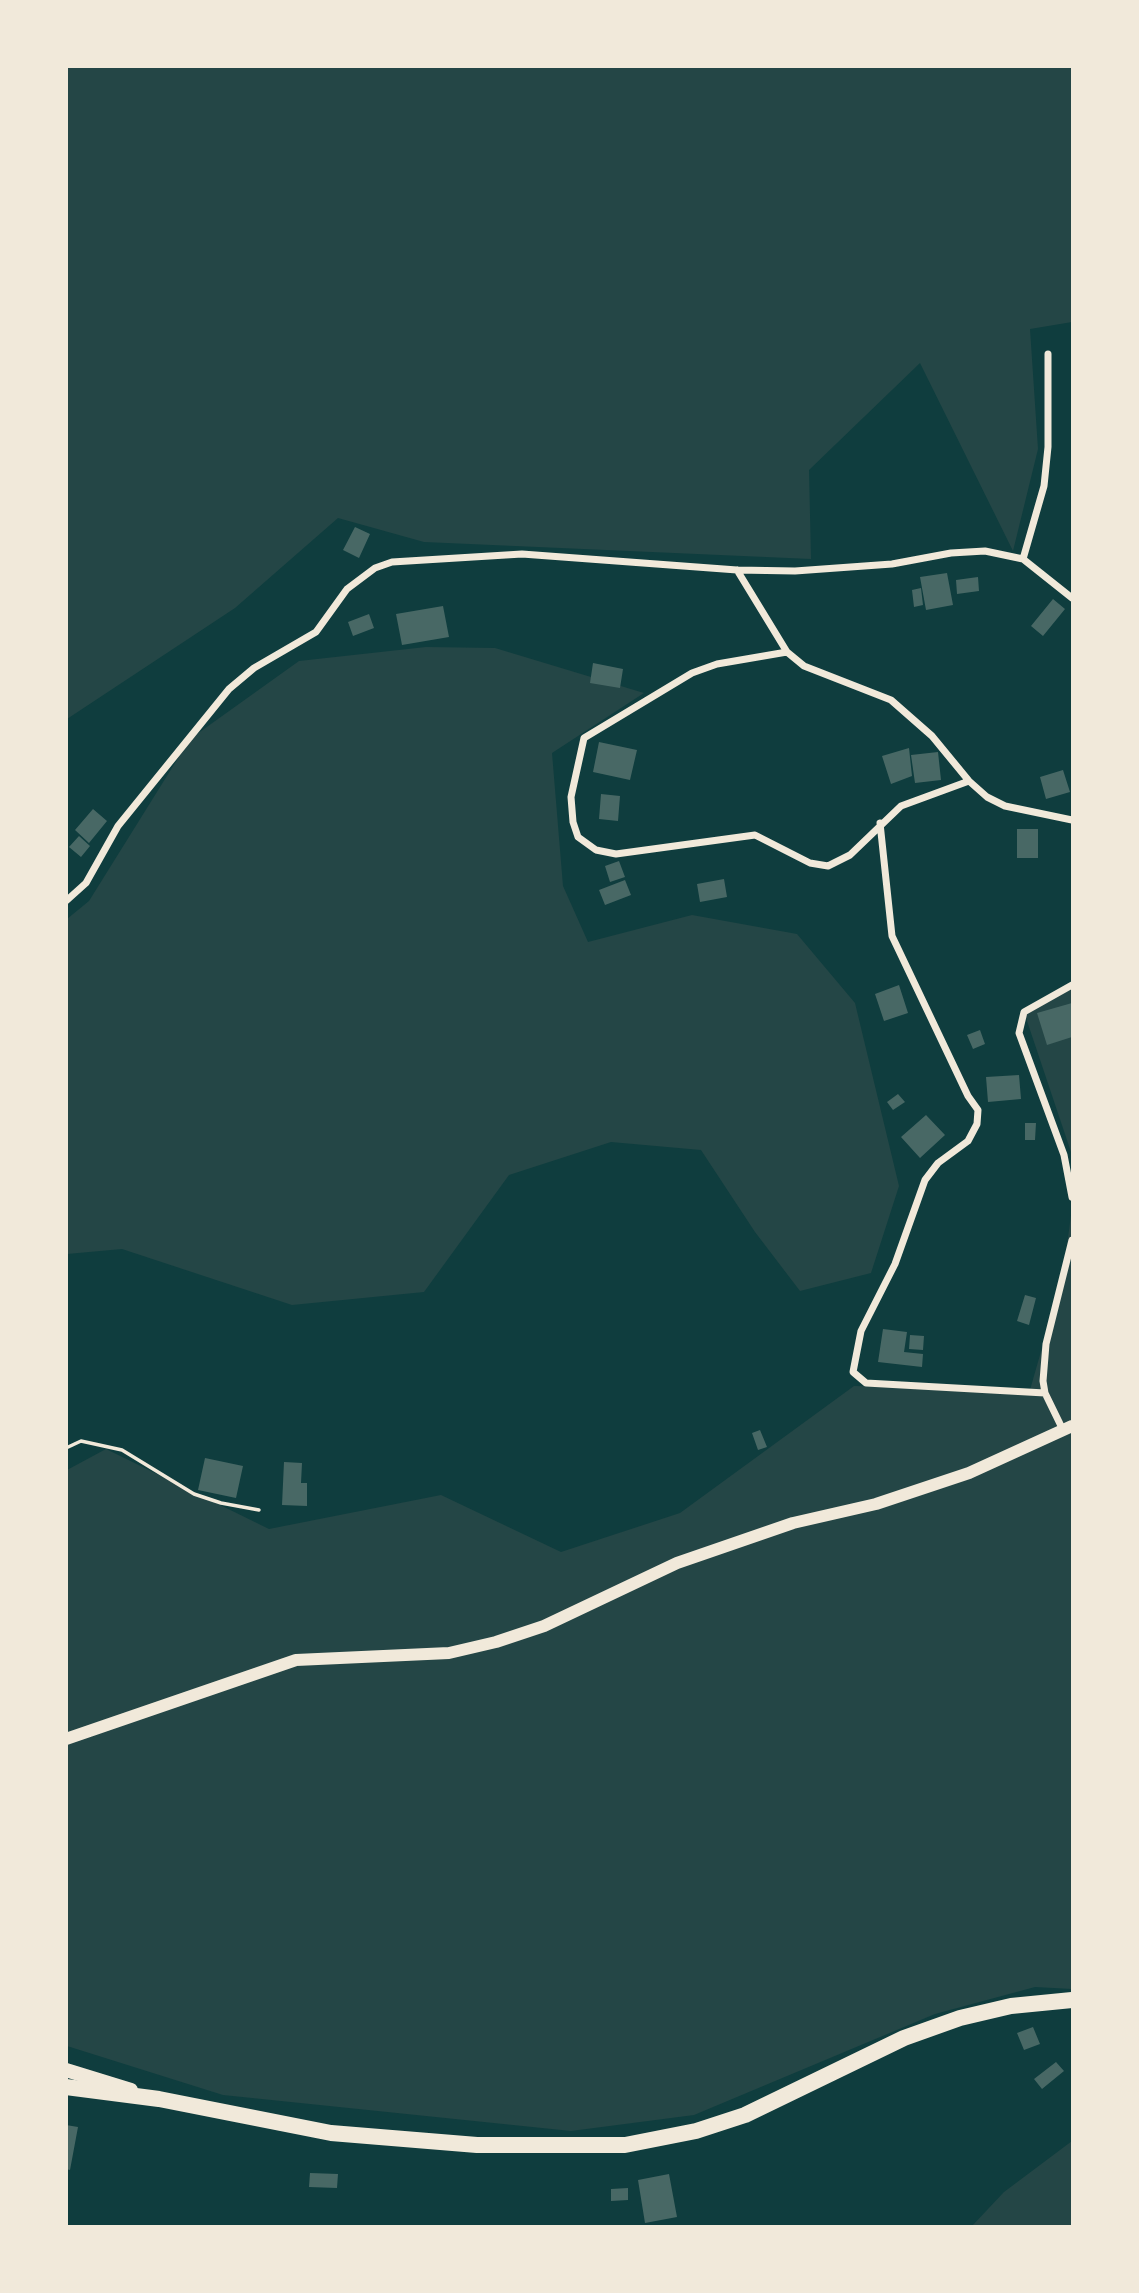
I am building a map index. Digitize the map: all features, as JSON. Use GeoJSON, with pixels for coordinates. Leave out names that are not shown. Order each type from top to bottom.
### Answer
{"type":"FeatureCollection","features":[{"type":"Feature","properties":{"kind":"main road"},"geometry":{"type":"LineString","coordinates":[[66,2087],[159,2099],[331,2133],[477,2145],[625,2145],[696,2131],[746,2115],[904,2038],[960,2018],[1011,2006],[1073,2000]]}},
{"type":"Feature","properties":{"kind":"main road"},"geometry":{"type":"LineString","coordinates":[[66,2070],[159,2099]]}},
{"type":"Feature","properties":{"kind":"street"},"geometry":{"type":"LineString","coordinates":[[1023,559],[1044,485],[1047,460],[1048,354]]}},
{"type":"Feature","properties":{"kind":"street"},"geometry":{"type":"LineString","coordinates":[[66,901],[86,883],[118,826],[229,689],[254,668],[316,632],[347,589],[374,568],[392,562],[522,554],[737,570],[795,571],[864,566],[985,551],[1023,559],[1073,598]]}},
{"type":"Feature","properties":{"kind":"street"},"geometry":{"type":"LineString","coordinates":[[737,570],[788,652],[817,673],[854,684],[891,700],[951,755],[969,781],[987,797],[1005,806],[1073,820]]}},
{"type":"Feature","properties":{"kind":"street"},"geometry":{"type":"LineString","coordinates":[[788,652],[717,664],[692,673],[584,738],[571,797],[573,822],[578,837],[596,850],[616,854],[755,835],[810,863],[828,866],[850,855],[880,823],[901,806],[969,781]]}},
{"type":"Feature","properties":{"kind":"street"},"geometry":{"type":"LineString","coordinates":[[880,823],[892,936],[968,1096],[978,1110],[977,1124],[968,1141],[938,1163],[925,1180],[895,1264],[861,1331],[853,1373],[866,1383],[1045,1393]]}},
{"type":"Feature","properties":{"kind":"street"},"geometry":{"type":"LineString","coordinates":[[1073,985],[1024,1012],[1019,1033],[1064,1155],[1073,1197]]}},
{"type":"Feature","properties":{"kind":"street"},"geometry":{"type":"LineString","coordinates":[[66,1739],[296,1660],[449,1653],[496,1642],[544,1626],[677,1563],[793,1523],[876,1504],[957,1477],[1068,1428],[1045,1393],[1046,1345],[1073,1240]]}},
{"type":"Feature","properties":{"kind":"path"},"geometry":{"type":"LineString","coordinates":[[66,1448],[81,1441],[122,1450],[194,1494],[221,1503],[259,1510]]}},
{"type":"Feature","properties":{"kind":"shaded area"},"geometry":{"type":"Polygon","coordinates":[[[67,66],[1072,67],[1072,322],[1030,329],[1038,449],[1013,551],[920,363],[809,470],[811,559],[424,542],[338,518],[235,608],[67,719],[67,66]]]}},
{"type":"Feature","properties":{"kind":"shaded area"},"geometry":{"type":"Polygon","coordinates":[[[426,647],[495,648],[644,693],[552,753],[563,886],[588,942],[692,915],[797,934],[855,1003],[899,1186],[871,1273],[800,1291],[755,1232],[701,1150],[611,1142],[509,1175],[424,1292],[292,1305],[122,1249],[67,1254],[67,919],[89,901],[190,739],[299,661],[426,647]]]}},
{"type":"Feature","properties":{"kind":"shaded area"},"geometry":{"type":"Polygon","coordinates":[[[1072,983],[1072,1155],[1023,1009],[1072,983]]]}},
{"type":"Feature","properties":{"kind":"shaded area"},"geometry":{"type":"Polygon","coordinates":[[[1072,1208],[1072,1989],[1035,1987],[935,2014],[694,2115],[571,2131],[223,2095],[67,2046],[67,1470],[106,1449],[269,1529],[441,1495],[561,1552],[680,1513],[854,1386],[1030,1390],[1063,1274],[1072,1208]]]}},
{"type":"Feature","properties":{"kind":"shaded area"},"geometry":{"type":"Polygon","coordinates":[[[1072,2141],[1072,2226],[972,2226],[1004,2192],[1072,2141]]]}},
{"type":"Feature","properties":{"kind":"building"},"geometry":{"type":"Polygon","coordinates":[[[355,527],[370,534],[359,558],[343,550],[355,527]]]}},
{"type":"Feature","properties":{"kind":"building"},"geometry":{"type":"Polygon","coordinates":[[[947,573],[953,605],[926,610],[920,577],[947,573]]]}},
{"type":"Feature","properties":{"kind":"building"},"geometry":{"type":"Polygon","coordinates":[[[978,577],[979,591],[957,594],[956,580],[978,577]]]}},
{"type":"Feature","properties":{"kind":"building"},"geometry":{"type":"Polygon","coordinates":[[[921,588],[923,605],[914,607],[912,590],[921,588]]]}},
{"type":"Feature","properties":{"kind":"building"},"geometry":{"type":"Polygon","coordinates":[[[1053,599],[1065,609],[1043,636],[1031,626],[1053,599]]]}},
{"type":"Feature","properties":{"kind":"building"},"geometry":{"type":"Polygon","coordinates":[[[443,606],[449,637],[402,645],[396,614],[443,606]]]}},
{"type":"Feature","properties":{"kind":"building"},"geometry":{"type":"Polygon","coordinates":[[[369,614],[374,628],[353,636],[348,622],[369,614]]]}},
{"type":"Feature","properties":{"kind":"building"},"geometry":{"type":"Polygon","coordinates":[[[593,663],[623,669],[620,688],[590,683],[593,663]]]}},
{"type":"Feature","properties":{"kind":"building"},"geometry":{"type":"Polygon","coordinates":[[[599,742],[637,750],[630,780],[593,772],[599,742]]]}},
{"type":"Feature","properties":{"kind":"building"},"geometry":{"type":"Polygon","coordinates":[[[909,748],[912,776],[891,784],[882,756],[909,748]]]}},
{"type":"Feature","properties":{"kind":"building"},"geometry":{"type":"Polygon","coordinates":[[[938,752],[941,780],[915,783],[911,755],[938,752]]]}},
{"type":"Feature","properties":{"kind":"building"},"geometry":{"type":"Polygon","coordinates":[[[1063,770],[1070,792],[1046,799],[1040,777],[1063,770]]]}},
{"type":"Feature","properties":{"kind":"building"},"geometry":{"type":"Polygon","coordinates":[[[601,794],[620,796],[618,821],[599,819],[601,794]]]}},
{"type":"Feature","properties":{"kind":"building"},"geometry":{"type":"Polygon","coordinates":[[[93,809],[107,821],[89,843],[75,830],[93,809]]]}},
{"type":"Feature","properties":{"kind":"building"},"geometry":{"type":"Polygon","coordinates":[[[1017,829],[1038,829],[1038,858],[1017,858],[1017,829]]]}},
{"type":"Feature","properties":{"kind":"building"},"geometry":{"type":"Polygon","coordinates":[[[79,836],[90,846],[81,857],[69,847],[79,836]]]}},
{"type":"Feature","properties":{"kind":"building"},"geometry":{"type":"Polygon","coordinates":[[[619,861],[625,877],[610,882],[605,866],[619,861]]]}},
{"type":"Feature","properties":{"kind":"building"},"geometry":{"type":"Polygon","coordinates":[[[724,879],[727,897],[700,902],[697,884],[724,879]]]}},
{"type":"Feature","properties":{"kind":"building"},"geometry":{"type":"Polygon","coordinates":[[[625,880],[631,895],[605,905],[599,890],[625,880]]]}},
{"type":"Feature","properties":{"kind":"building"},"geometry":{"type":"Polygon","coordinates":[[[899,985],[908,1013],[884,1021],[875,994],[899,985]]]}},
{"type":"Feature","properties":{"kind":"building"},"geometry":{"type":"Polygon","coordinates":[[[1072,1003],[1072,1037],[1047,1045],[1037,1013],[1072,1003]]]}},
{"type":"Feature","properties":{"kind":"building"},"geometry":{"type":"Polygon","coordinates":[[[980,1030],[985,1044],[973,1049],[967,1035],[980,1030]]]}},
{"type":"Feature","properties":{"kind":"building"},"geometry":{"type":"Polygon","coordinates":[[[1019,1075],[1021,1099],[988,1102],[986,1077],[1019,1075]]]}},
{"type":"Feature","properties":{"kind":"building"},"geometry":{"type":"Polygon","coordinates":[[[898,1094],[905,1102],[893,1110],[887,1102],[898,1094]]]}},
{"type":"Feature","properties":{"kind":"building"},"geometry":{"type":"Polygon","coordinates":[[[926,1115],[945,1135],[920,1158],[901,1137],[926,1115]]]}},
{"type":"Feature","properties":{"kind":"building"},"geometry":{"type":"Polygon","coordinates":[[[1025,1123],[1036,1123],[1035,1140],[1025,1140],[1025,1123]]]}},
{"type":"Feature","properties":{"kind":"building"},"geometry":{"type":"Polygon","coordinates":[[[1025,1295],[1036,1298],[1029,1325],[1017,1321],[1025,1295]]]}},
{"type":"Feature","properties":{"kind":"building"},"geometry":{"type":"Polygon","coordinates":[[[883,1329],[907,1332],[904,1352],[923,1354],[922,1367],[878,1362],[883,1329]]]}},
{"type":"Feature","properties":{"kind":"building"},"geometry":{"type":"Polygon","coordinates":[[[910,1335],[924,1336],[923,1350],[909,1349],[910,1335]]]}},
{"type":"Feature","properties":{"kind":"building"},"geometry":{"type":"Polygon","coordinates":[[[760,1430],[767,1447],[758,1450],[752,1433],[760,1430]]]}},
{"type":"Feature","properties":{"kind":"building"},"geometry":{"type":"Polygon","coordinates":[[[205,1458],[243,1466],[236,1498],[198,1490],[205,1458]]]}},
{"type":"Feature","properties":{"kind":"building"},"geometry":{"type":"Polygon","coordinates":[[[284,1462],[302,1463],[301,1483],[307,1483],[307,1506],[282,1505],[284,1462]]]}},
{"type":"Feature","properties":{"kind":"building"},"geometry":{"type":"Polygon","coordinates":[[[1033,2027],[1040,2044],[1024,2050],[1017,2033],[1033,2027]]]}},
{"type":"Feature","properties":{"kind":"building"},"geometry":{"type":"Polygon","coordinates":[[[1056,2062],[1064,2071],[1042,2089],[1034,2079],[1056,2062]]]}},
{"type":"Feature","properties":{"kind":"building"},"geometry":{"type":"Polygon","coordinates":[[[66,2125],[78,2127],[70,2170],[66,2169],[66,2125]]]}},
{"type":"Feature","properties":{"kind":"building"},"geometry":{"type":"Polygon","coordinates":[[[310,2173],[338,2174],[337,2188],[309,2187],[310,2173]]]}},
{"type":"Feature","properties":{"kind":"building"},"geometry":{"type":"Polygon","coordinates":[[[669,2174],[677,2217],[645,2223],[638,2180],[669,2174]]]}},
{"type":"Feature","properties":{"kind":"building"},"geometry":{"type":"Polygon","coordinates":[[[628,2188],[628,2200],[611,2201],[611,2189],[628,2188]]]}}]}
